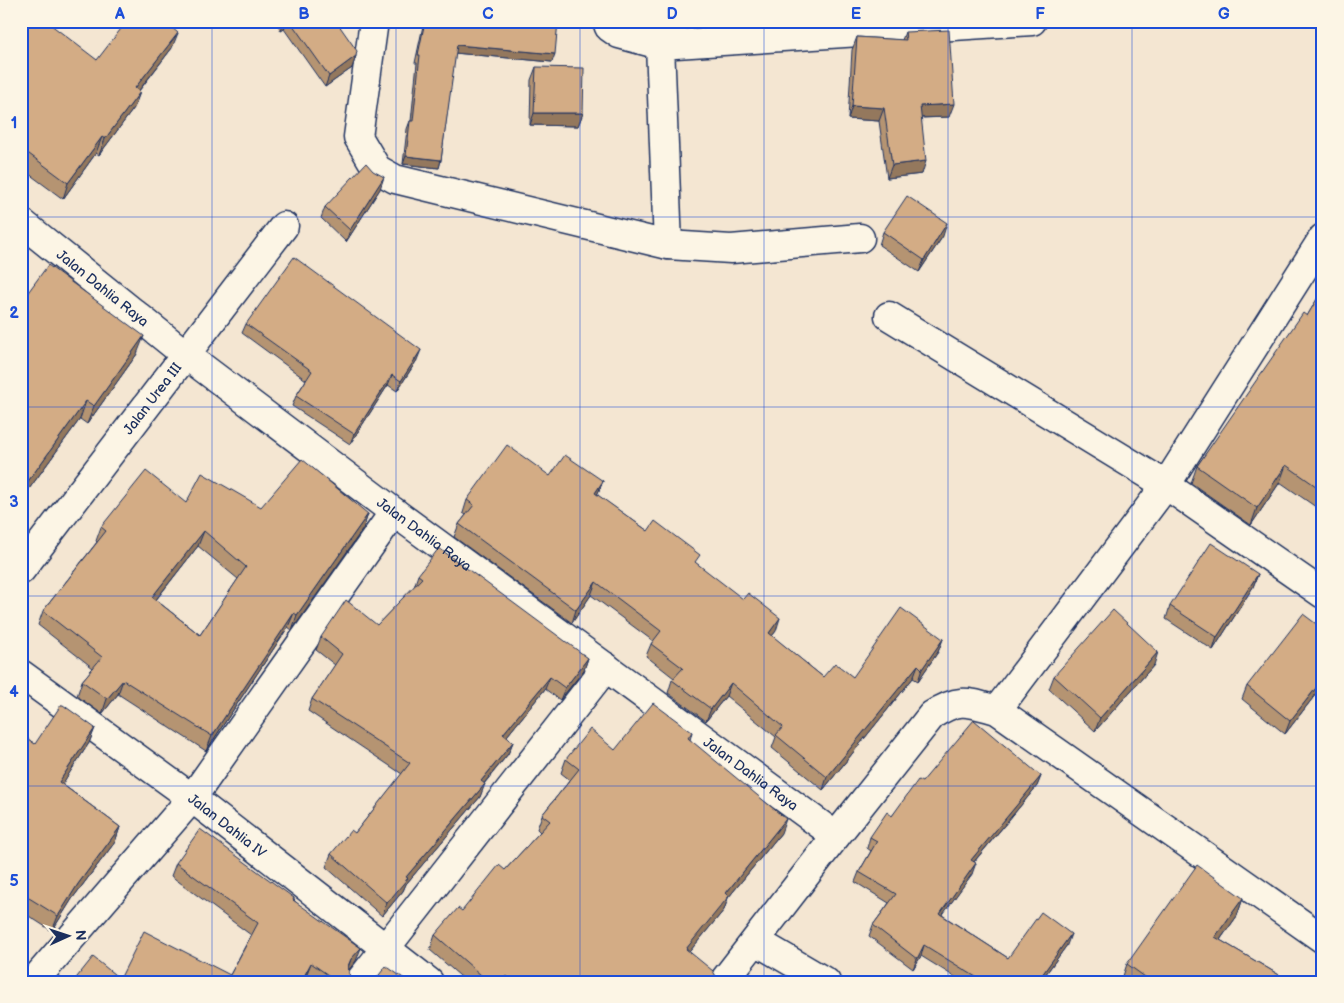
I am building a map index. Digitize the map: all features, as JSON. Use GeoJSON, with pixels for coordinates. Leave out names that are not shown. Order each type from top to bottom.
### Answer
{"type":"FeatureCollection","features":[{"type":"Feature","properties":{"kind":"street"},"geometry":{"type":"LineString","coordinates":[[374,21],[358,137],[377,169],[395,179],[668,244],[731,249],[860,238]]}},
{"type":"Feature","properties":{"kind":"street"},"geometry":{"type":"LineString","coordinates":[[608,21],[609,27],[619,34],[1032,21]]}},
{"type":"Feature","properties":{"kind":"street"},"geometry":{"type":"LineString","coordinates":[[660,33],[668,244]]}},
{"type":"Feature","properties":{"kind":"street","name":"Jalan Dahlia Raya"},"geometry":{"type":"LineString","coordinates":[[21,222],[186,355],[394,512],[836,836]]}},
{"type":"Feature","properties":{"kind":"street","name":"Jalan Urea III"},"geometry":{"type":"LineString","coordinates":[[21,570],[284,226]]}},
{"type":"Feature","properties":{"kind":"street"},"geometry":{"type":"LineString","coordinates":[[998,710],[1166,485],[1323,238]]}},
{"type":"Feature","properties":{"kind":"street"},"geometry":{"type":"LineString","coordinates":[[888,316],[1166,485],[1323,594]]}},
{"type":"Feature","properties":{"kind":"street"},"geometry":{"type":"LineString","coordinates":[[33,982],[192,798],[394,512]]}},
{"type":"Feature","properties":{"kind":"street"},"geometry":{"type":"LineString","coordinates":[[359,982],[606,666]]}},
{"type":"Feature","properties":{"kind":"street","name":"Jalan Dahlia IV"},"geometry":{"type":"LineString","coordinates":[[21,674],[192,798],[429,982]]}},
{"type":"Feature","properties":{"kind":"street"},"geometry":{"type":"LineString","coordinates":[[723,982],[932,715],[948,705],[960,702],[998,710],[1323,939]]}},
{"type":"Feature","properties":{"kind":"street"},"geometry":{"type":"LineString","coordinates":[[756,940],[826,982]]}},
{"type":"Feature","properties":{"kind":"building"},"geometry":{"type":"Polygon","coordinates":[[[26,21],[46,21],[97,60],[127,21],[164,21],[178,33],[135,88],[140,92],[105,139],[102,137],[68,183],[21,148],[21,28],[26,21]]]}},
{"type":"Feature","properties":{"kind":"building"},"geometry":{"type":"Polygon","coordinates":[[[290,21],[336,21],[357,51],[356,56],[329,76],[290,21]]]}},
{"type":"Feature","properties":{"kind":"building"},"geometry":{"type":"Polygon","coordinates":[[[425,21],[558,21],[555,54],[457,45],[441,160],[406,156],[410,121],[413,121],[420,55],[418,55],[425,21]]]}},
{"type":"Feature","properties":{"kind":"building"},"geometry":{"type":"Polygon","coordinates":[[[949,30],[954,104],[920,106],[926,161],[892,165],[884,108],[852,106],[857,37],[906,40],[905,32],[949,30]]]}},
{"type":"Feature","properties":{"kind":"building"},"geometry":{"type":"Polygon","coordinates":[[[536,67],[584,68],[583,113],[534,113],[536,67]]]}},
{"type":"Feature","properties":{"kind":"building"},"geometry":{"type":"Polygon","coordinates":[[[366,163],[373,171],[384,177],[350,230],[325,207],[366,163]]]}},
{"type":"Feature","properties":{"kind":"building"},"geometry":{"type":"Polygon","coordinates":[[[907,196],[947,223],[924,260],[883,232],[907,196]]]}},
{"type":"Feature","properties":{"kind":"building"},"geometry":{"type":"Polygon","coordinates":[[[294,257],[421,350],[401,381],[392,375],[354,434],[296,396],[312,371],[246,324],[294,257]]]}},
{"type":"Feature","properties":{"kind":"building"},"geometry":{"type":"Polygon","coordinates":[[[48,265],[144,336],[94,406],[86,401],[21,491],[21,302],[48,265]]]}},
{"type":"Feature","properties":{"kind":"building"},"geometry":{"type":"Polygon","coordinates":[[[1323,289],[1323,491],[1286,465],[1257,508],[1197,466],[1303,313],[1307,316],[1323,289]]]}},
{"type":"Feature","properties":{"kind":"building"},"geometry":{"type":"Polygon","coordinates":[[[507,445],[550,476],[565,455],[603,481],[595,493],[648,531],[655,521],[700,555],[695,562],[743,599],[748,593],[780,618],[769,633],[823,677],[835,663],[853,677],[901,608],[943,639],[922,669],[918,665],[827,777],[776,735],[783,727],[731,683],[711,709],[672,680],[683,668],[651,644],[661,631],[596,582],[576,610],[459,524],[474,505],[467,500],[507,445]]]}},
{"type":"Feature","properties":{"kind":"building"},"geometry":{"type":"Polygon","coordinates":[[[302,459],[368,514],[297,615],[294,613],[212,736],[123,680],[107,699],[82,681],[102,657],[43,611],[106,531],[101,527],[146,471],[186,503],[202,473],[261,507],[302,459]],[[204,531],[152,597],[200,635],[246,567],[204,531]]]}},
{"type":"Feature","properties":{"kind":"building"},"geometry":{"type":"Polygon","coordinates":[[[1211,543],[1258,574],[1217,637],[1170,606],[1211,543]]]}},
{"type":"Feature","properties":{"kind":"building"},"geometry":{"type":"Polygon","coordinates":[[[439,548],[588,658],[565,688],[550,677],[503,734],[513,742],[481,781],[485,784],[406,877],[408,878],[387,903],[331,854],[351,830],[355,833],[410,763],[312,699],[342,654],[321,637],[346,600],[377,625],[422,578],[418,575],[439,548]]]}},
{"type":"Feature","properties":{"kind":"building"},"geometry":{"type":"Polygon","coordinates":[[[1113,610],[1158,652],[1100,718],[1054,676],[1113,610]]]}},
{"type":"Feature","properties":{"kind":"building"},"geometry":{"type":"Polygon","coordinates":[[[1303,614],[1323,629],[1323,679],[1290,721],[1247,686],[1303,614]]]}},
{"type":"Feature","properties":{"kind":"building"},"geometry":{"type":"Polygon","coordinates":[[[653,703],[692,732],[688,738],[786,819],[726,893],[729,896],[686,949],[713,971],[718,980],[724,982],[512,982],[506,976],[501,982],[489,982],[435,935],[458,908],[462,911],[499,865],[505,870],[550,821],[542,815],[579,769],[566,759],[590,729],[615,750],[653,703]]]}},
{"type":"Feature","properties":{"kind":"building"},"geometry":{"type":"Polygon","coordinates":[[[61,705],[95,728],[59,782],[120,827],[78,884],[58,916],[21,893],[21,734],[35,744],[61,705]]]}},
{"type":"Feature","properties":{"kind":"building"},"geometry":{"type":"Polygon","coordinates":[[[974,720],[1041,776],[971,860],[976,863],[940,914],[1008,958],[1041,912],[1071,934],[1037,982],[984,982],[924,945],[917,959],[873,925],[896,894],[859,872],[877,841],[870,837],[887,812],[892,816],[918,780],[922,782],[974,720]]]}},
{"type":"Feature","properties":{"kind":"building"},"geometry":{"type":"Polygon","coordinates":[[[200,829],[294,898],[293,900],[361,948],[351,959],[348,966],[349,974],[355,982],[338,982],[311,963],[301,982],[73,982],[93,957],[120,979],[144,931],[230,975],[258,923],[176,863],[200,829]]]}},
{"type":"Feature","properties":{"kind":"building"},"geometry":{"type":"Polygon","coordinates":[[[1197,865],[1243,898],[1215,937],[1291,982],[1152,982],[1127,964],[1197,865]]]}},
{"type":"Feature","properties":{"kind":"building"},"geometry":{"type":"Polygon","coordinates":[[[386,966],[409,982],[372,982],[386,966]]]}},
{"type":"Feature","properties":{"kind":"building"},"geometry":{"type":"Polygon","coordinates":[[[760,976],[770,982],[757,982],[760,976]]]}}]}
